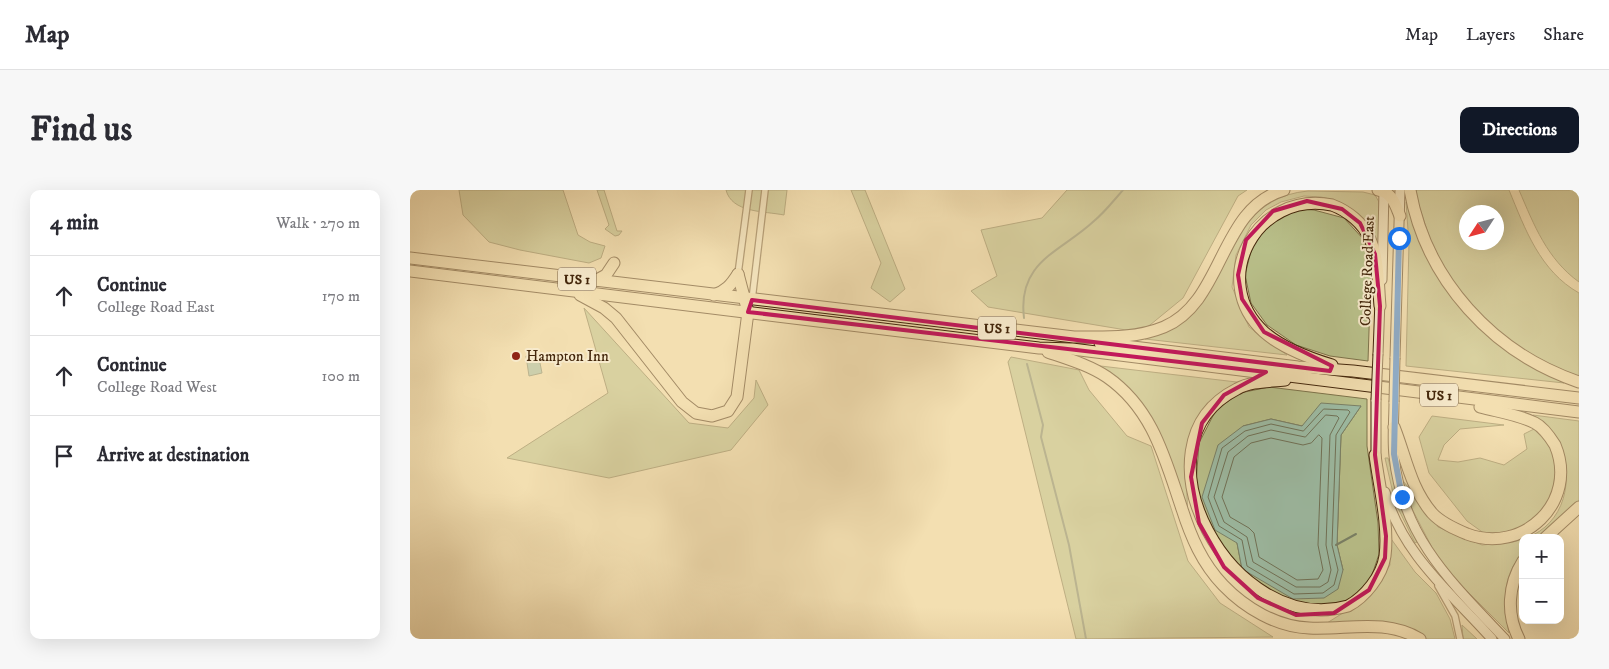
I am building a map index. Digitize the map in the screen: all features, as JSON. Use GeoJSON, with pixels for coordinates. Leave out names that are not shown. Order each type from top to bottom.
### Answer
{"type":"FeatureCollection","features":[{"type":"Feature","properties":{"kind":"highway"},"geometry":{"type":"LineString","coordinates":[[1074,336],[1139,335],[1166,327],[1181,317],[1202,291],[1246,217],[1267,198],[1284,190]]}},
{"type":"Feature","properties":{"kind":"highway"},"geometry":{"type":"LineString","coordinates":[[1382,190],[1392,197],[1400,216]]}},
{"type":"Feature","properties":{"kind":"highway"},"geometry":{"type":"LineString","coordinates":[[1410,190],[1428,248],[1445,280],[1466,308],[1493,334],[1521,355],[1556,374],[1579,382]]}},
{"type":"Feature","properties":{"kind":"highway"},"geometry":{"type":"LineString","coordinates":[[1353,371],[1319,361],[1283,345],[1264,332],[1252,317],[1242,299],[1238,275],[1246,240],[1258,224],[1273,211],[1289,203],[1323,202],[1342,209],[1360,223],[1370,238],[1375,254],[1380,306]]}},
{"type":"Feature","properties":{"kind":"highway","name":"US 1"},"geometry":{"type":"LineString","coordinates":[[410,258],[1074,336],[1116,345],[1298,367],[1353,371],[1579,398]]}},
{"type":"Feature","properties":{"kind":"highway"},"geometry":{"type":"LineString","coordinates":[[595,281],[606,275],[614,263],[619,274],[628,285]]}},
{"type":"Feature","properties":{"kind":"highway","name":"US 1"},"geometry":{"type":"LineString","coordinates":[[410,271],[1039,348],[1072,349],[1579,412]]}},
{"type":"Feature","properties":{"kind":"highway"},"geometry":{"type":"LineString","coordinates":[[713,295],[724,292],[738,274]]}},
{"type":"Feature","properties":{"kind":"highway"},"geometry":{"type":"LineString","coordinates":[[574,292],[604,308],[616,318],[682,402],[696,413],[712,416],[728,411],[737,397],[748,312],[748,299],[738,274]]}},
{"type":"Feature","properties":{"kind":"highway"},"geometry":{"type":"LineString","coordinates":[[1039,348],[1084,365],[1106,377],[1124,391],[1140,408],[1162,448],[1198,552],[1223,585],[1237,598],[1272,620],[1293,627],[1383,626],[1403,630],[1420,639]]}},
{"type":"Feature","properties":{"kind":"highway"},"geometry":{"type":"LineString","coordinates":[[1298,378],[1251,384],[1224,395],[1213,406],[1202,423],[1196,438],[1191,477],[1193,498],[1199,523],[1209,546],[1238,582],[1276,609],[1296,615],[1315,617],[1334,613],[1348,606],[1369,590],[1385,558],[1386,536],[1375,455]]}},
{"type":"Feature","properties":{"kind":"highway"},"geometry":{"type":"LineString","coordinates":[[1394,427],[1411,482],[1420,498],[1434,515],[1452,528],[1475,536],[1496,539],[1519,536],[1536,529],[1548,519],[1558,505],[1564,490],[1565,470],[1561,453],[1550,437],[1537,424],[1511,413],[1483,408],[1445,396]]}},
{"type":"Feature","properties":{"kind":"highway"},"geometry":{"type":"LineString","coordinates":[[1549,534],[1579,507]]}},
{"type":"Feature","properties":{"kind":"highway"},"geometry":{"type":"LineString","coordinates":[[1519,568],[1515,575],[1510,608],[1512,623],[1519,639]]}},
{"type":"Feature","properties":{"kind":"street"},"geometry":{"type":"LineString","coordinates":[[738,274],[749,190]]}},
{"type":"Feature","properties":{"kind":"street"},"geometry":{"type":"LineString","coordinates":[[748,299],[765,190]]}},
{"type":"Feature","properties":{"kind":"street","name":"College Road East"},"geometry":{"type":"LineString","coordinates":[[1382,190],[1384,256],[1380,306],[1375,455],[1394,518],[1408,545],[1433,578],[1459,602],[1492,639]]}},
{"type":"Feature","properties":{"kind":"street","name":"College Road East"},"geometry":{"type":"LineString","coordinates":[[1400,190],[1394,358],[1396,471],[1407,510],[1419,538],[1446,576],[1504,639]]}},
{"type":"Feature","properties":{"kind":"street"},"geometry":{"type":"LineString","coordinates":[[1433,578],[1455,616],[1460,639]]}},
{"type":"Feature","properties":{"kind":"highlighted area"},"geometry":{"type":"Polygon","coordinates":[[[1307,201],[1342,209],[1360,223],[1375,254],[1380,306],[1375,455],[1386,536],[1385,558],[1369,590],[1334,613],[1296,615],[1258,598],[1224,567],[1199,523],[1191,477],[1202,423],[1224,395],[1266,372],[748,312],[752,300],[1330,371],[1332,366],[1264,332],[1242,299],[1238,275],[1246,240],[1273,211],[1307,201]]]}},
{"type":"Feature","properties":{"kind":"shaded area"},"geometry":{"type":"Polygon","coordinates":[[[459,190],[563,190],[578,235],[590,242],[605,246],[601,258],[589,263],[489,242],[463,215],[459,190]]]}},
{"type":"Feature","properties":{"kind":"shaded area"},"geometry":{"type":"Polygon","coordinates":[[[597,190],[604,190],[617,231],[622,231],[619,235],[615,236],[605,229],[609,225],[597,190]]]}},
{"type":"Feature","properties":{"kind":"shaded area"},"geometry":{"type":"Polygon","coordinates":[[[726,190],[787,190],[784,215],[742,207],[729,198],[726,190]]]}},
{"type":"Feature","properties":{"kind":"shaded area"},"geometry":{"type":"Polygon","coordinates":[[[851,190],[865,190],[905,289],[890,302],[871,288],[881,263],[851,190]]]}},
{"type":"Feature","properties":{"kind":"shaded area"},"geometry":{"type":"Polygon","coordinates":[[[1067,190],[1247,190],[1238,196],[1183,298],[1150,325],[1138,332],[988,307],[971,291],[997,276],[981,230],[1042,218],[1067,190]]]}},
{"type":"Feature","properties":{"kind":"shaded area"},"geometry":{"type":"Polygon","coordinates":[[[1414,190],[1509,190],[1535,248],[1554,273],[1565,284],[1579,293],[1579,379],[1552,367],[1513,344],[1469,305],[1437,261],[1414,190]]]}},
{"type":"Feature","properties":{"kind":"shaded area"},"geometry":{"type":"Polygon","coordinates":[[[1519,190],[1579,190],[1579,282],[1558,263],[1550,252],[1536,228],[1519,190]]]}},
{"type":"Feature","properties":{"kind":"shaded area"},"geometry":{"type":"Polygon","coordinates":[[[1308,191],[1363,192],[1375,195],[1379,202],[1379,248],[1334,200],[1321,197],[1304,196],[1281,202],[1266,210],[1251,225],[1236,255],[1232,287],[1249,327],[1287,355],[1145,339],[1164,331],[1192,312],[1236,238],[1258,212],[1272,202],[1288,195],[1308,191]]]}},
{"type":"Feature","properties":{"kind":"shaded area"},"geometry":{"type":"Polygon","coordinates":[[[1406,202],[1408,202],[1425,253],[1458,305],[1518,357],[1564,383],[1406,366],[1409,244],[1406,202]]]}},
{"type":"Feature","properties":{"kind":"shaded area"},"geometry":{"type":"Polygon","coordinates":[[[1300,209],[1314,210],[1344,218],[1366,242],[1371,271],[1368,361],[1330,356],[1296,345],[1267,325],[1251,303],[1245,275],[1252,247],[1274,217],[1300,209]]]}},
{"type":"Feature","properties":{"kind":"shaded area"},"geometry":{"type":"Polygon","coordinates":[[[584,308],[689,423],[728,428],[754,398],[756,380],[768,405],[731,450],[609,478],[507,458],[608,393],[584,308]]]}},
{"type":"Feature","properties":{"kind":"shaded area"},"geometry":{"type":"Polygon","coordinates":[[[1011,357],[1079,370],[1089,390],[1127,436],[1151,446],[1188,561],[1220,603],[1273,637],[1076,639],[1008,362],[1011,357]]]}},
{"type":"Feature","properties":{"kind":"shaded area"},"geometry":{"type":"Polygon","coordinates":[[[1092,365],[1245,383],[1207,409],[1199,419],[1193,432],[1187,461],[1188,520],[1158,431],[1092,365]]]}},
{"type":"Feature","properties":{"kind":"shaded area"},"geometry":{"type":"Polygon","coordinates":[[[1269,387],[1367,399],[1367,446],[1378,523],[1379,554],[1371,578],[1360,593],[1338,609],[1303,614],[1250,589],[1211,546],[1195,497],[1199,443],[1216,410],[1240,393],[1269,387]],[[1361,406],[1302,426],[1271,419],[1243,426],[1237,543],[1242,569],[1343,570],[1337,545],[1341,435],[1361,406]]]}},
{"type":"Feature","properties":{"kind":"shaded area"},"geometry":{"type":"Polygon","coordinates":[[[1533,415],[1579,421],[1579,502],[1544,534],[1533,534],[1550,522],[1558,511],[1566,485],[1564,458],[1557,440],[1533,415]]]}},
{"type":"Feature","properties":{"kind":"shaded area"},"geometry":{"type":"Polygon","coordinates":[[[1432,416],[1504,425],[1460,429],[1444,445],[1438,460],[1458,462],[1480,458],[1504,465],[1527,449],[1524,434],[1534,429],[1552,448],[1561,469],[1554,505],[1524,531],[1485,534],[1467,521],[1429,473],[1419,437],[1432,416]]]}},
{"type":"Feature","properties":{"kind":"shaded area"},"geometry":{"type":"Polygon","coordinates":[[[1385,458],[1388,458],[1401,507],[1417,542],[1415,543],[1395,502],[1385,458]]]}},
{"type":"Feature","properties":{"kind":"shaded area"},"geometry":{"type":"Polygon","coordinates":[[[1401,478],[1438,527],[1482,545],[1519,540],[1519,559],[1511,571],[1506,591],[1505,601],[1509,633],[1441,565],[1407,499],[1401,478]]]}},
{"type":"Feature","properties":{"kind":"shaded area"},"geometry":{"type":"Polygon","coordinates":[[[1389,536],[1415,572],[1436,593],[1450,619],[1455,639],[1423,639],[1411,628],[1370,623],[1327,623],[1370,596],[1390,565],[1389,536]]]}},
{"type":"Feature","properties":{"kind":"shaded area"},"geometry":{"type":"Polygon","coordinates":[[[1462,625],[1477,639],[1463,639],[1462,625]]]}},
{"type":"Feature","properties":{"kind":"water"},"geometry":{"type":"Polygon","coordinates":[[[534,355],[539,358],[542,373],[529,376],[526,356],[534,355]]]}},
{"type":"Feature","properties":{"kind":"water"},"geometry":{"type":"Polygon","coordinates":[[[1321,403],[1361,406],[1341,435],[1337,545],[1343,570],[1338,589],[1324,598],[1293,599],[1242,569],[1237,543],[1215,530],[1202,497],[1218,445],[1243,426],[1271,419],[1302,426],[1321,403]]]}},
{"type":"Feature","properties":{"kind":"waterway"},"geometry":{"type":"LineString","coordinates":[[1024,318],[1024,299],[1027,283],[1034,270],[1106,210],[1123,190]]}},
{"type":"Feature","properties":{"kind":"waterway"},"geometry":{"type":"LineString","coordinates":[[1027,364],[1043,425],[1041,437],[1069,545],[1086,639]]}},
{"type":"Feature","properties":{"kind":"waterway"},"geometry":{"type":"LineString","coordinates":[[1336,545],[1356,534]]}},
{"type":"Feature","properties":{"kind":"place","name":"Hampton Inn"},"geometry":{"type":"Point","coordinates":[516,356]}},
{"type":"Feature","properties":{"kind":"route"},"geometry":{"type":"LineString","coordinates":[[1399,238],[1394,358],[1394,454],[1402,497]]}}]}
